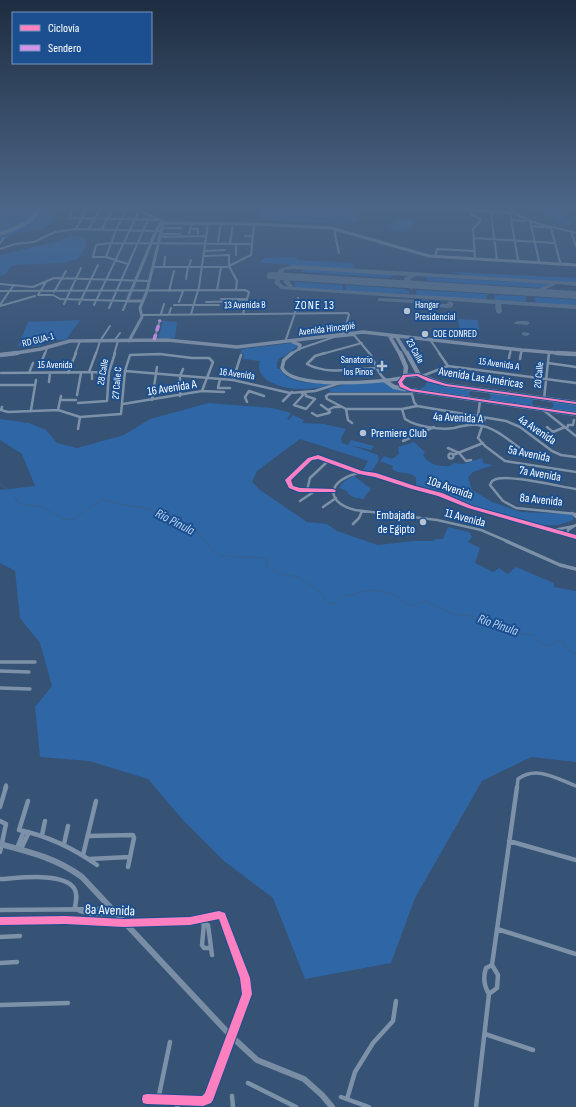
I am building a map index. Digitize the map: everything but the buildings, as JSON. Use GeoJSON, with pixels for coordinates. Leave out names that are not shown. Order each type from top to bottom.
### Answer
{"type":"FeatureCollection","features":[{"type":"Feature","properties":{"kind":"main road"},"geometry":{"type":"LineString","coordinates":[[143,302],[127,301],[145,260]]}},
{"type":"Feature","properties":{"kind":"main road"},"geometry":{"type":"LineString","coordinates":[[130,339],[142,315],[140,308],[147,291],[154,260]]}},
{"type":"Feature","properties":{"kind":"main road"},"geometry":{"type":"LineString","coordinates":[[490,260],[576,265]]}},
{"type":"Feature","properties":{"kind":"main road","name":"Avenida Hincapié"},"geometry":{"type":"LineString","coordinates":[[80,341],[116,341],[130,339],[156,340],[233,347],[290,342],[363,332],[431,341],[576,354]]}},
{"type":"Feature","properties":{"kind":"main road","name":"23 Calle"},"geometry":{"type":"LineString","coordinates":[[389,335],[406,366],[407,372],[403,377]]}},
{"type":"Feature","properties":{"kind":"main road"},"geometry":{"type":"LineString","coordinates":[[329,339],[333,336],[338,337]]}},
{"type":"Feature","properties":{"kind":"main road","name":"23 Calle"},"geometry":{"type":"LineString","coordinates":[[399,337],[419,374]]}},
{"type":"Feature","properties":{"kind":"main road"},"geometry":{"type":"LineString","coordinates":[[313,339],[324,340]]}},
{"type":"Feature","properties":{"kind":"main road","name":"RD GUA-1"},"geometry":{"type":"LineString","coordinates":[[0,355],[47,348],[65,342],[80,341]]}},
{"type":"Feature","properties":{"kind":"main road"},"geometry":{"type":"LineString","coordinates":[[290,342],[300,344],[299,348]]}},
{"type":"Feature","properties":{"kind":"main road"},"geometry":{"type":"LineString","coordinates":[[401,356],[408,356]]}},
{"type":"Feature","properties":{"kind":"main road","name":"Avenida Las Américas"},"geometry":{"type":"LineString","coordinates":[[403,377],[411,374],[419,374],[437,383],[576,403]]}},
{"type":"Feature","properties":{"kind":"main road"},"geometry":{"type":"LineString","coordinates":[[419,374],[427,374]]}},
{"type":"Feature","properties":{"kind":"main road"},"geometry":{"type":"LineString","coordinates":[[403,377],[400,384],[412,392]]}},
{"type":"Feature","properties":{"kind":"main road","name":"Avenida Las Américas"},"geometry":{"type":"LineString","coordinates":[[384,380],[395,388],[412,392],[576,414]]}},
{"type":"Feature","properties":{"kind":"main road"},"geometry":{"type":"LineString","coordinates":[[481,390],[488,394],[489,397],[487,400],[479,400],[472,398],[470,394],[472,391],[481,390]]}},
{"type":"Feature","properties":{"kind":"main road"},"geometry":{"type":"LineString","coordinates":[[543,399],[550,402],[552,405],[551,408],[542,409],[534,405],[533,402],[543,399]]}},
{"type":"Feature","properties":{"kind":"main road"},"geometry":{"type":"LineString","coordinates":[[551,417],[553,413],[558,412]]}},
{"type":"Feature","properties":{"kind":"main road"},"geometry":{"type":"LineString","coordinates":[[1,844],[47,857],[68,867],[82,877],[231,1036],[256,1060],[304,1080],[322,1095],[332,1107]]}},
{"type":"Feature","properties":{"kind":"street"},"geometry":{"type":"LineString","coordinates":[[94,305],[115,260],[128,264]]}},
{"type":"Feature","properties":{"kind":"street"},"geometry":{"type":"LineString","coordinates":[[109,308],[130,260]]}},
{"type":"Feature","properties":{"kind":"street"},"geometry":{"type":"LineString","coordinates":[[164,267],[165,260]]}},
{"type":"Feature","properties":{"kind":"street"},"geometry":{"type":"LineString","coordinates":[[186,279],[191,260]]}},
{"type":"Feature","properties":{"kind":"street"},"geometry":{"type":"LineString","coordinates":[[191,314],[199,290],[203,260]]}},
{"type":"Feature","properties":{"kind":"street"},"geometry":{"type":"LineString","coordinates":[[229,260],[229,266],[237,281],[236,290]]}},
{"type":"Feature","properties":{"kind":"street"},"geometry":{"type":"LineString","coordinates":[[153,267],[222,267],[229,266],[242,260]]}},
{"type":"Feature","properties":{"kind":"street"},"geometry":{"type":"LineString","coordinates":[[79,304],[98,265]]}},
{"type":"Feature","properties":{"kind":"street"},"geometry":{"type":"LineString","coordinates":[[218,290],[222,267]]}},
{"type":"Feature","properties":{"kind":"street"},"geometry":{"type":"LineString","coordinates":[[64,304],[81,268]]}},
{"type":"Feature","properties":{"kind":"street"},"geometry":{"type":"LineString","coordinates":[[53,295],[66,271]]}},
{"type":"Feature","properties":{"kind":"street"},"geometry":{"type":"LineString","coordinates":[[169,291],[174,271]]}},
{"type":"Feature","properties":{"kind":"street"},"geometry":{"type":"LineString","coordinates":[[0,284],[27,287],[46,282],[54,278],[149,281]]}},
{"type":"Feature","properties":{"kind":"street"},"geometry":{"type":"LineString","coordinates":[[36,295],[46,282]]}},
{"type":"Feature","properties":{"kind":"street"},"geometry":{"type":"LineString","coordinates":[[0,305],[8,291],[13,286]]}},
{"type":"Feature","properties":{"kind":"street"},"geometry":{"type":"LineString","coordinates":[[19,300],[23,291],[27,287]]}},
{"type":"Feature","properties":{"kind":"street"},"geometry":{"type":"LineString","coordinates":[[0,291],[246,290],[249,292],[244,314]]}},
{"type":"Feature","properties":{"kind":"street"},"geometry":{"type":"LineString","coordinates":[[179,302],[183,291]]}},
{"type":"Feature","properties":{"kind":"street"},"geometry":{"type":"LineString","coordinates":[[0,305],[36,295],[53,295],[60,299],[127,301],[123,310]]}},
{"type":"Feature","properties":{"kind":"street"},"geometry":{"type":"LineString","coordinates":[[285,342],[295,313],[298,298]]}},
{"type":"Feature","properties":{"kind":"street","name":"13 Avenida B"},"geometry":{"type":"LineString","coordinates":[[221,299],[247,300]]}},
{"type":"Feature","properties":{"kind":"street"},"geometry":{"type":"LineString","coordinates":[[206,302],[247,300]]}},
{"type":"Feature","properties":{"kind":"street"},"geometry":{"type":"LineString","coordinates":[[161,314],[164,304]]}},
{"type":"Feature","properties":{"kind":"street"},"geometry":{"type":"LineString","coordinates":[[174,305],[219,305]]}},
{"type":"Feature","properties":{"kind":"street"},"geometry":{"type":"LineString","coordinates":[[169,314],[172,308]]}},
{"type":"Feature","properties":{"kind":"street","name":"13 Avenida B"},"geometry":{"type":"LineString","coordinates":[[142,315],[349,313],[343,334]]}},
{"type":"Feature","properties":{"kind":"street"},"geometry":{"type":"LineString","coordinates":[[156,340],[160,320]]}},
{"type":"Feature","properties":{"kind":"street"},"geometry":{"type":"LineString","coordinates":[[92,379],[91,373],[100,341],[110,326]]}},
{"type":"Feature","properties":{"kind":"street"},"geometry":{"type":"LineString","coordinates":[[299,348],[338,337],[352,335],[356,336],[357,334],[363,332]]}},
{"type":"Feature","properties":{"kind":"street"},"geometry":{"type":"LineString","coordinates":[[116,341],[120,333]]}},
{"type":"Feature","properties":{"kind":"street"},"geometry":{"type":"LineString","coordinates":[[356,336],[372,356],[379,375],[384,379],[390,380]]}},
{"type":"Feature","properties":{"kind":"street"},"geometry":{"type":"LineString","coordinates":[[68,373],[80,341]]}},
{"type":"Feature","properties":{"kind":"street","name":"28 Calle"},"geometry":{"type":"LineString","coordinates":[[78,403],[107,401],[109,372],[116,341]]}},
{"type":"Feature","properties":{"kind":"street"},"geometry":{"type":"LineString","coordinates":[[431,341],[448,366]]}},
{"type":"Feature","properties":{"kind":"street"},"geometry":{"type":"LineString","coordinates":[[362,343],[325,353],[310,359],[308,364],[311,368],[321,369],[376,368]]}},
{"type":"Feature","properties":{"kind":"street"},"geometry":{"type":"LineString","coordinates":[[41,363],[47,348]]}},
{"type":"Feature","properties":{"kind":"street","name":"16 Avenida"},"geometry":{"type":"LineString","coordinates":[[299,348],[282,362],[282,369],[290,376],[317,381],[373,381],[390,380],[403,377]]}},
{"type":"Feature","properties":{"kind":"street"},"geometry":{"type":"LineString","coordinates":[[509,358],[511,349]]}},
{"type":"Feature","properties":{"kind":"street"},"geometry":{"type":"LineString","coordinates":[[520,359],[522,350]]}},
{"type":"Feature","properties":{"kind":"street","name":"20 Calle"},"geometry":{"type":"LineString","coordinates":[[543,399],[547,379],[549,352]]}},
{"type":"Feature","properties":{"kind":"street","name":"27 Calle C"},"geometry":{"type":"LineString","coordinates":[[80,417],[121,414],[125,371],[130,355],[160,354],[192,358],[207,357],[212,359],[213,362],[207,378]]}},
{"type":"Feature","properties":{"kind":"street"},"geometry":{"type":"LineString","coordinates":[[233,380],[241,355]]}},
{"type":"Feature","properties":{"kind":"street"},"geometry":{"type":"LineString","coordinates":[[29,373],[33,363]]}},
{"type":"Feature","properties":{"kind":"street"},"geometry":{"type":"LineString","coordinates":[[548,363],[576,367]]}},
{"type":"Feature","properties":{"kind":"street","name":"15 Avenida A"},"geometry":{"type":"LineString","coordinates":[[419,374],[427,374],[448,366],[576,383]]}},
{"type":"Feature","properties":{"kind":"street"},"geometry":{"type":"LineString","coordinates":[[152,400],[157,367]]}},
{"type":"Feature","properties":{"kind":"street"},"geometry":{"type":"LineString","coordinates":[[180,396],[180,376],[183,369]]}},
{"type":"Feature","properties":{"kind":"street","name":"16 Avenida"},"geometry":{"type":"LineString","coordinates":[[125,371],[233,380],[250,383],[272,390],[292,392],[303,392],[324,388],[344,381]]}},
{"type":"Feature","properties":{"kind":"street","name":"15 Avenida"},"geometry":{"type":"LineString","coordinates":[[1,373],[109,372]]}},
{"type":"Feature","properties":{"kind":"street"},"geometry":{"type":"LineString","coordinates":[[48,382],[50,373]]}},
{"type":"Feature","properties":{"kind":"street"},"geometry":{"type":"LineString","coordinates":[[77,396],[81,373]]}},
{"type":"Feature","properties":{"kind":"street"},"geometry":{"type":"LineString","coordinates":[[373,381],[378,379],[379,375]]}},
{"type":"Feature","properties":{"kind":"street"},"geometry":{"type":"LineString","coordinates":[[202,392],[207,378]]}},
{"type":"Feature","properties":{"kind":"street"},"geometry":{"type":"LineString","coordinates":[[220,379],[218,388],[230,388]]}},
{"type":"Feature","properties":{"kind":"street"},"geometry":{"type":"LineString","coordinates":[[31,410],[36,380]]}},
{"type":"Feature","properties":{"kind":"street"},"geometry":{"type":"LineString","coordinates":[[0,385],[35,385]]}},
{"type":"Feature","properties":{"kind":"street"},"geometry":{"type":"LineString","coordinates":[[324,388],[328,394],[326,398],[346,410],[348,419],[352,423]]}},
{"type":"Feature","properties":{"kind":"street"},"geometry":{"type":"LineString","coordinates":[[247,402],[245,397],[249,391],[263,396],[272,390]]}},
{"type":"Feature","properties":{"kind":"street","name":"16 Avenida A"},"geometry":{"type":"LineString","coordinates":[[123,404],[202,392],[224,392]]}},
{"type":"Feature","properties":{"kind":"street"},"geometry":{"type":"LineString","coordinates":[[283,401],[292,392]]}},
{"type":"Feature","properties":{"kind":"street"},"geometry":{"type":"LineString","coordinates":[[303,392],[306,396],[315,399],[306,409],[294,405],[303,395],[303,392]]}},
{"type":"Feature","properties":{"kind":"street"},"geometry":{"type":"LineString","coordinates":[[328,394],[412,392],[414,403],[417,406]]}},
{"type":"Feature","properties":{"kind":"street"},"geometry":{"type":"LineString","coordinates":[[58,410],[61,396]]}},
{"type":"Feature","properties":{"kind":"street"},"geometry":{"type":"LineString","coordinates":[[61,400],[76,400]]}},
{"type":"Feature","properties":{"kind":"street"},"geometry":{"type":"LineString","coordinates":[[478,416],[479,400]]}},
{"type":"Feature","properties":{"kind":"street"},"geometry":{"type":"LineString","coordinates":[[333,402],[334,407]]}},
{"type":"Feature","properties":{"kind":"street"},"geometry":{"type":"LineString","coordinates":[[320,405],[328,410]]}},
{"type":"Feature","properties":{"kind":"street","name":"4a Avenida"},"geometry":{"type":"LineString","coordinates":[[346,410],[402,409],[417,406],[500,420],[516,425],[552,452],[576,457]]}},
{"type":"Feature","properties":{"kind":"street"},"geometry":{"type":"LineString","coordinates":[[328,410],[334,407],[341,407]]}},
{"type":"Feature","properties":{"kind":"street"},"geometry":{"type":"LineString","coordinates":[[2,408],[1,410],[8,412],[58,410],[80,417],[78,429]]}},
{"type":"Feature","properties":{"kind":"street","name":"4a Avenida A"},"geometry":{"type":"LineString","coordinates":[[402,409],[406,421],[453,428],[468,425],[482,427],[501,433],[527,453]]}},
{"type":"Feature","properties":{"kind":"street"},"geometry":{"type":"LineString","coordinates":[[542,409],[576,435]]}},
{"type":"Feature","properties":{"kind":"street"},"geometry":{"type":"LineString","coordinates":[[312,413],[317,415],[329,413],[330,412],[328,410]]}},
{"type":"Feature","properties":{"kind":"street"},"geometry":{"type":"LineString","coordinates":[[453,455],[483,443],[478,436],[485,418]]}},
{"type":"Feature","properties":{"kind":"street"},"geometry":{"type":"LineString","coordinates":[[547,427],[553,432],[573,425],[574,420]]}},
{"type":"Feature","properties":{"kind":"street"},"geometry":{"type":"LineString","coordinates":[[425,425],[428,428],[427,430]]}},
{"type":"Feature","properties":{"kind":"street"},"geometry":{"type":"LineString","coordinates":[[403,442],[434,426]]}},
{"type":"Feature","properties":{"kind":"street","name":"5a Avenida"},"geometry":{"type":"LineString","coordinates":[[483,443],[505,460],[576,472]]}},
{"type":"Feature","properties":{"kind":"street"},"geometry":{"type":"LineString","coordinates":[[448,448],[459,453],[466,461],[471,460]]}},
{"type":"Feature","properties":{"kind":"street","name":"10a Avenida"},"geometry":{"type":"LineString","coordinates":[[306,490],[296,489],[289,485],[289,479],[310,459],[318,457],[361,473],[376,475],[414,488],[440,494],[470,507],[554,530],[576,538]]}},
{"type":"Feature","properties":{"kind":"street"},"geometry":{"type":"LineString","coordinates":[[328,461],[310,478],[306,490],[333,491]]}},
{"type":"Feature","properties":{"kind":"street"},"geometry":{"type":"LineString","coordinates":[[323,507],[336,498],[333,491],[336,484],[342,478],[352,474],[361,473]]}},
{"type":"Feature","properties":{"kind":"street","name":"7a Avenida"},"geometry":{"type":"LineString","coordinates":[[509,506],[490,487],[493,480],[502,478],[576,489]]}},
{"type":"Feature","properties":{"kind":"street"},"geometry":{"type":"LineString","coordinates":[[300,502],[316,491]]}},
{"type":"Feature","properties":{"kind":"street","name":"11 Avenida"},"geometry":{"type":"LineString","coordinates":[[336,498],[344,507],[362,511],[437,520],[481,530],[560,565],[576,569]]}},
{"type":"Feature","properties":{"kind":"street","name":"8a Avenida"},"geometry":{"type":"LineString","coordinates":[[509,506],[524,510],[550,510],[576,514]]}},
{"type":"Feature","properties":{"kind":"street"},"geometry":{"type":"LineString","coordinates":[[353,524],[359,518],[362,511]]}},
{"type":"Feature","properties":{"kind":"street","name":"8a Avenida"},"geometry":{"type":"LineString","coordinates":[[572,513],[576,518]]}},
{"type":"Feature","properties":{"kind":"street"},"geometry":{"type":"LineString","coordinates":[[554,530],[575,525]]}},
{"type":"Feature","properties":{"kind":"street"},"geometry":{"type":"LineString","coordinates":[[567,535],[568,530],[575,525]]}},
{"type":"Feature","properties":{"kind":"street"},"geometry":{"type":"LineString","coordinates":[[0,662],[35,662]]}},
{"type":"Feature","properties":{"kind":"street"},"geometry":{"type":"LineString","coordinates":[[0,671],[29,672]]}},
{"type":"Feature","properties":{"kind":"street"},"geometry":{"type":"LineString","coordinates":[[0,688],[30,689]]}},
{"type":"Feature","properties":{"kind":"street"},"geometry":{"type":"LineString","coordinates":[[489,994],[497,988],[498,976],[492,965],[517,783],[521,776],[531,772],[538,772],[576,786]]}},
{"type":"Feature","properties":{"kind":"street"},"geometry":{"type":"LineString","coordinates":[[0,807],[6,785]]}},
{"type":"Feature","properties":{"kind":"street"},"geometry":{"type":"LineString","coordinates":[[28,801],[19,830],[42,835],[64,844],[97,865]]}},
{"type":"Feature","properties":{"kind":"street"},"geometry":{"type":"LineString","coordinates":[[83,855],[96,801]]}},
{"type":"Feature","properties":{"kind":"street"},"geometry":{"type":"LineString","coordinates":[[0,821],[6,824],[0,852]]}},
{"type":"Feature","properties":{"kind":"street"},"geometry":{"type":"LineString","coordinates":[[42,835],[45,821]]}},
{"type":"Feature","properties":{"kind":"street"},"geometry":{"type":"LineString","coordinates":[[64,844],[68,826]]}},
{"type":"Feature","properties":{"kind":"street"},"geometry":{"type":"LineString","coordinates":[[19,849],[27,832]]}},
{"type":"Feature","properties":{"kind":"street"},"geometry":{"type":"LineString","coordinates":[[88,836],[133,835],[134,838],[128,867]]}},
{"type":"Feature","properties":{"kind":"street"},"geometry":{"type":"LineString","coordinates":[[509,841],[576,860]]}},
{"type":"Feature","properties":{"kind":"street"},"geometry":{"type":"LineString","coordinates":[[89,860],[130,857]]}},
{"type":"Feature","properties":{"kind":"street"},"geometry":{"type":"LineString","coordinates":[[1,879],[54,878],[64,881],[74,888],[76,892],[75,907],[78,910]]}},
{"type":"Feature","properties":{"kind":"street"},"geometry":{"type":"LineString","coordinates":[[0,910],[78,910],[85,913],[113,911]]}},
{"type":"Feature","properties":{"kind":"street","name":"8a Avenida"},"geometry":{"type":"LineString","coordinates":[[0,921],[65,920],[124,923],[196,920],[219,915],[223,917],[245,978],[247,994],[231,1036]]}},
{"type":"Feature","properties":{"kind":"street"},"geometry":{"type":"LineString","coordinates":[[196,920],[207,923],[212,955]]}},
{"type":"Feature","properties":{"kind":"street"},"geometry":{"type":"LineString","coordinates":[[204,923],[202,946],[204,948],[211,948]]}},
{"type":"Feature","properties":{"kind":"street"},"geometry":{"type":"LineString","coordinates":[[497,930],[576,954]]}},
{"type":"Feature","properties":{"kind":"street"},"geometry":{"type":"LineString","coordinates":[[0,937],[20,936]]}},
{"type":"Feature","properties":{"kind":"street"},"geometry":{"type":"LineString","coordinates":[[0,963],[17,962]]}},
{"type":"Feature","properties":{"kind":"street"},"geometry":{"type":"LineString","coordinates":[[476,1107],[489,994],[484,985],[485,971],[486,968],[492,965]]}},
{"type":"Feature","properties":{"kind":"street"},"geometry":{"type":"LineString","coordinates":[[369,1107],[344,1098],[355,1072],[372,1044],[394,1021],[396,1001]]}},
{"type":"Feature","properties":{"kind":"street"},"geometry":{"type":"LineString","coordinates":[[0,1005],[68,1002]]}},
{"type":"Feature","properties":{"kind":"street"},"geometry":{"type":"LineString","coordinates":[[485,1034],[534,1050]]}},
{"type":"Feature","properties":{"kind":"street"},"geometry":{"type":"LineString","coordinates":[[147,1099],[203,1102],[208,1099],[231,1036]]}},
{"type":"Feature","properties":{"kind":"street"},"geometry":{"type":"LineString","coordinates":[[158,1100],[170,1042]]}},
{"type":"Feature","properties":{"kind":"street"},"geometry":{"type":"LineString","coordinates":[[248,1083],[296,1107]]}},
{"type":"Feature","properties":{"kind":"street"},"geometry":{"type":"LineString","coordinates":[[232,1096],[233,1107]]}},
{"type":"Feature","properties":{"kind":"street"},"geometry":{"type":"LineString","coordinates":[[177,1107],[179,1101]]}},
{"type":"Feature","properties":{"kind":"shaded area"},"geometry":{"type":"Polygon","coordinates":[[[0,260],[76,260],[63,263],[13,265],[5,274],[0,276],[0,260]]]}},
{"type":"Feature","properties":{"kind":"shaded area"},"geometry":{"type":"Polygon","coordinates":[[[263,260],[297,260],[353,263],[355,267],[352,269],[260,263],[263,260]]]}},
{"type":"Feature","properties":{"kind":"shaded area"},"geometry":{"type":"Polygon","coordinates":[[[305,269],[396,275],[388,278],[301,272],[305,269]]]}},
{"type":"Feature","properties":{"kind":"shaded area"},"geometry":{"type":"Polygon","coordinates":[[[451,272],[576,278],[576,282],[467,276],[451,272]]]}},
{"type":"Feature","properties":{"kind":"shaded area"},"geometry":{"type":"Polygon","coordinates":[[[426,277],[551,284],[542,288],[428,281],[426,277]]]}},
{"type":"Feature","properties":{"kind":"shaded area"},"geometry":{"type":"Polygon","coordinates":[[[295,282],[343,285],[343,291],[297,288],[294,286],[295,282]]]}},
{"type":"Feature","properties":{"kind":"shaded area"},"geometry":{"type":"Polygon","coordinates":[[[346,285],[404,289],[409,291],[409,294],[346,291],[346,285]]]}},
{"type":"Feature","properties":{"kind":"shaded area"},"geometry":{"type":"Polygon","coordinates":[[[416,291],[488,294],[486,300],[416,296],[416,291]]]}},
{"type":"Feature","properties":{"kind":"shaded area"},"geometry":{"type":"Polygon","coordinates":[[[494,295],[526,296],[526,302],[495,300],[494,295]]]}},
{"type":"Feature","properties":{"kind":"shaded area"},"geometry":{"type":"Polygon","coordinates":[[[534,297],[576,300],[576,306],[536,303],[534,297]]]}},
{"type":"Feature","properties":{"kind":"shaded area"},"geometry":{"type":"Polygon","coordinates":[[[458,319],[478,320],[479,330],[460,330],[458,319]]]}},
{"type":"Feature","properties":{"kind":"shaded area"},"geometry":{"type":"Polygon","coordinates":[[[80,320],[66,340],[44,340],[43,344],[40,346],[18,346],[28,322],[80,320]]]}},
{"type":"Feature","properties":{"kind":"shaded area"},"geometry":{"type":"Polygon","coordinates":[[[163,321],[177,322],[175,338],[158,338],[163,321]]]}},
{"type":"Feature","properties":{"kind":"shaded area"},"geometry":{"type":"Polygon","coordinates":[[[292,343],[297,345],[297,347],[281,357],[277,362],[277,369],[280,369],[291,378],[298,381],[313,383],[336,383],[309,389],[290,388],[274,384],[262,375],[259,369],[260,361],[243,359],[244,354],[240,353],[242,349],[292,343]]]}},
{"type":"Feature","properties":{"kind":"shaded area"},"geometry":{"type":"Polygon","coordinates":[[[384,381],[410,392],[331,392],[328,389],[349,383],[384,381]]]}},
{"type":"Feature","properties":{"kind":"shaded area"},"geometry":{"type":"Polygon","coordinates":[[[427,381],[471,391],[469,394],[471,398],[419,390],[425,386],[427,381]]]}},
{"type":"Feature","properties":{"kind":"shaded area"},"geometry":{"type":"Polygon","coordinates":[[[489,393],[534,399],[532,403],[534,407],[488,400],[491,397],[489,393]]]}},
{"type":"Feature","properties":{"kind":"shaded area"},"geometry":{"type":"Polygon","coordinates":[[[551,401],[576,405],[576,413],[552,408],[554,406],[551,401]]]}},
{"type":"Feature","properties":{"kind":"shaded area"},"geometry":{"type":"Polygon","coordinates":[[[209,403],[272,408],[291,413],[287,419],[292,420],[289,419],[293,415],[304,420],[302,423],[324,424],[346,429],[341,438],[342,443],[348,445],[351,440],[374,446],[371,450],[350,445],[378,455],[379,460],[372,471],[363,470],[368,461],[300,439],[257,471],[252,482],[260,490],[307,522],[327,524],[337,531],[378,545],[443,539],[448,527],[469,532],[472,537],[468,542],[480,548],[475,563],[493,572],[499,568],[508,574],[516,567],[554,583],[554,587],[576,591],[576,762],[531,757],[482,781],[415,898],[391,963],[305,979],[273,898],[224,861],[182,819],[148,779],[89,761],[40,757],[35,707],[52,686],[40,643],[20,618],[15,571],[0,563],[0,490],[35,486],[22,454],[0,440],[0,419],[29,423],[46,430],[57,443],[77,448],[124,435],[150,419],[209,403]]]}},
{"type":"Feature","properties":{"kind":"shaded area"},"geometry":{"type":"Polygon","coordinates":[[[414,442],[425,452],[423,455],[425,458],[435,465],[450,466],[454,463],[463,464],[482,458],[483,463],[493,465],[473,472],[468,477],[472,490],[492,502],[521,512],[570,514],[573,516],[573,520],[558,525],[543,525],[473,506],[459,501],[447,493],[416,485],[416,477],[413,475],[395,471],[392,469],[393,466],[380,461],[384,456],[392,459],[399,454],[398,447],[414,442]]]}},
{"type":"Feature","properties":{"kind":"shaded area"},"geometry":{"type":"Polygon","coordinates":[[[354,476],[371,489],[364,499],[352,496],[347,491],[339,488],[344,481],[354,476]]]}},
{"type":"Feature","properties":{"kind":"waterway","name":"Río Pinula"},"geometry":{"type":"LineString","coordinates":[[0,483],[13,493],[20,504],[42,507],[64,519],[72,520],[103,499],[114,503],[149,509],[174,519],[197,532],[213,551],[221,556],[267,558],[266,566],[281,574],[298,577],[322,593],[325,596],[325,600],[329,604],[336,603],[343,596],[375,590],[381,591],[399,598],[410,606],[425,601],[453,614],[486,618],[514,633],[534,635],[540,642],[549,646],[558,641],[564,641],[567,650],[576,654]]}},
{"type":"Feature","properties":{"kind":"taxiway"},"geometry":{"type":"LineString","coordinates":[[415,274],[293,267],[282,269],[280,274],[283,277],[278,279],[277,283],[283,288],[501,302]]}},
{"type":"Feature","properties":{"kind":"taxiway"},"geometry":{"type":"LineString","coordinates":[[412,287],[407,278],[415,274]]}},
{"type":"Feature","properties":{"kind":"taxiway"},"geometry":{"type":"LineString","coordinates":[[415,274],[576,284]]}},
{"type":"Feature","properties":{"kind":"taxiway"},"geometry":{"type":"LineString","coordinates":[[290,286],[286,281],[293,277]]}},
{"type":"Feature","properties":{"kind":"taxiway"},"geometry":{"type":"LineString","coordinates":[[535,292],[555,284]]}},
{"type":"Feature","properties":{"kind":"taxiway"},"geometry":{"type":"LineString","coordinates":[[557,294],[576,297]]}},
{"type":"Feature","properties":{"kind":"taxiway"},"geometry":{"type":"LineString","coordinates":[[380,300],[437,303],[438,305]]}},
{"type":"Feature","properties":{"kind":"taxiway"},"geometry":{"type":"LineString","coordinates":[[499,312],[498,305],[501,302]]}},
{"type":"Feature","properties":{"kind":"taxiway"},"geometry":{"type":"LineString","coordinates":[[501,302],[576,307]]}},
{"type":"Feature","properties":{"kind":"taxiway"},"geometry":{"type":"LineString","coordinates":[[434,305],[450,306],[450,303]]}},
{"type":"Feature","properties":{"kind":"taxiway"},"geometry":{"type":"LineString","coordinates":[[517,323],[527,323]]}},
{"type":"Feature","properties":{"kind":"runway"},"geometry":{"type":"LineString","coordinates":[[273,276],[576,295]]}},
{"type":"Feature","properties":{"kind":"marked path"},"geometry":{"type":"LineString","coordinates":[[154,340],[160,320]]}},
{"type":"Feature","properties":{"kind":"cycle path"},"geometry":{"type":"LineString","coordinates":[[576,403],[446,385],[418,375],[405,376],[400,382],[402,386],[410,390],[576,414]]}},
{"type":"Feature","properties":{"kind":"cycle path"},"geometry":{"type":"LineString","coordinates":[[333,491],[299,490],[291,487],[288,480],[310,459],[318,457],[361,473],[376,475],[414,488],[440,494],[470,507],[576,537]]}},
{"type":"Feature","properties":{"kind":"cycle path"},"geometry":{"type":"LineString","coordinates":[[0,921],[65,920],[124,923],[190,921],[219,915],[222,916],[245,978],[247,994],[209,1096],[203,1101],[147,1099]]}},
{"type":"Feature","properties":{"kind":"place","name":"Hangar Presidencial"},"geometry":{"type":"Point","coordinates":[407,311]}},
{"type":"Feature","properties":{"kind":"place","name":"COE CONRED"},"geometry":{"type":"Point","coordinates":[425,334]}},
{"type":"Feature","properties":{"kind":"place","name":"Sanatorio los Pinos"},"geometry":{"type":"Point","coordinates":[382,366]}},
{"type":"Feature","properties":{"kind":"place","name":"Premiere Club"},"geometry":{"type":"Point","coordinates":[363,433]}},
{"type":"Feature","properties":{"kind":"place","name":"Embajada de Egipto"},"geometry":{"type":"Point","coordinates":[423,522]}},
{"type":"Feature","properties":{"kind":"district","name":"ZONE 13"},"geometry":{"type":"Point","coordinates":[315,305]}}]}
